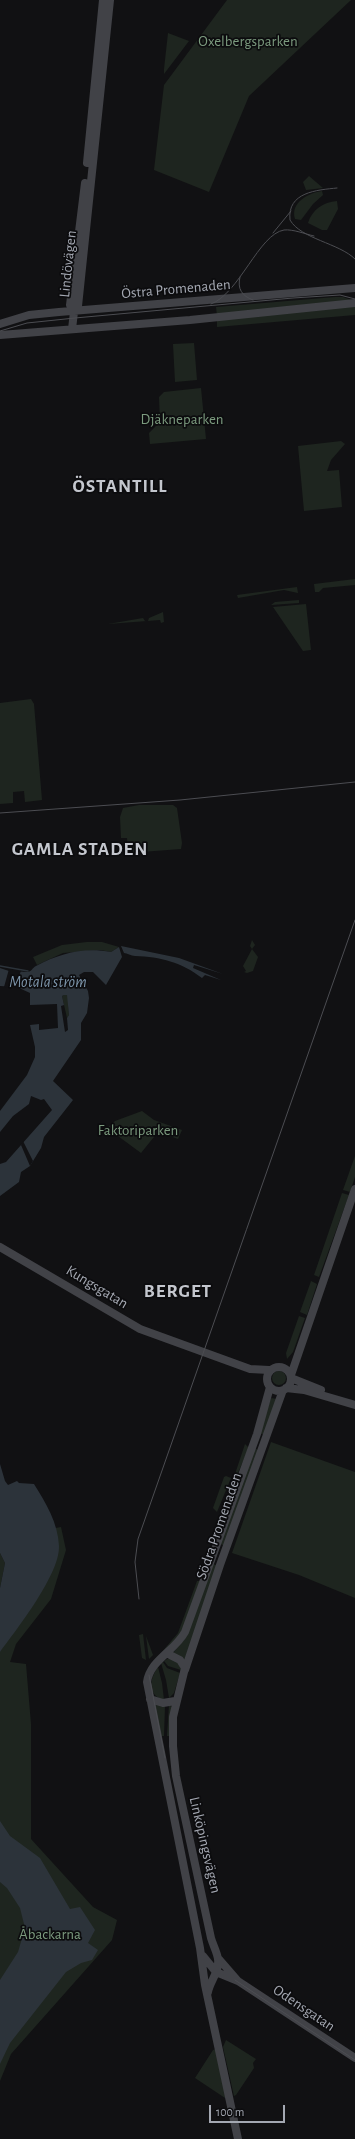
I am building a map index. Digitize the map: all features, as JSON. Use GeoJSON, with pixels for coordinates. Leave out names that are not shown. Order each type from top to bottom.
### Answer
{"type":"FeatureCollection","features":[{"type":"Feature","properties":{"kind":"main road","name":"Lindövägen"},"geometry":{"type":"LineString","coordinates":[[103,0],[87,168],[71,301],[71,308],[74,312],[78,306],[110,0]]}},
{"type":"Feature","properties":{"kind":"main road","name":"Östra Promenaden"},"geometry":{"type":"LineString","coordinates":[[0,324],[29,316],[355,288]]}},
{"type":"Feature","properties":{"kind":"main road"},"geometry":{"type":"LineString","coordinates":[[0,336],[203,319],[355,303]]}},
{"type":"Feature","properties":{"kind":"main road"},"geometry":{"type":"LineString","coordinates":[[72,329],[74,312]]}},
{"type":"Feature","properties":{"kind":"main road"},"geometry":{"type":"LineString","coordinates":[[285,1389],[291,1377],[300,1344],[355,1189]]}},
{"type":"Feature","properties":{"kind":"main road","name":"Kungsgatan"},"geometry":{"type":"LineString","coordinates":[[0,1247],[140,1329],[250,1369],[266,1379]]}},
{"type":"Feature","properties":{"kind":"main road"},"geometry":{"type":"LineString","coordinates":[[300,1344],[291,1360],[270,1370],[266,1379],[270,1387],[275,1391],[285,1389],[304,1390],[355,1405]]}},
{"type":"Feature","properties":{"kind":"main road"},"geometry":{"type":"LineString","coordinates":[[279,1366],[286,1369],[291,1377],[329,1393],[335,1398]]}},
{"type":"Feature","properties":{"kind":"main road","name":"Kungsgatan"},"geometry":{"type":"LineString","coordinates":[[250,1369],[270,1370]]}},
{"type":"Feature","properties":{"kind":"main road","name":"Södra Promenaden"},"geometry":{"type":"LineString","coordinates":[[168,1654],[182,1639],[188,1624],[257,1434],[270,1387]]}},
{"type":"Feature","properties":{"kind":"main road","name":"Södra Promenaden"},"geometry":{"type":"LineString","coordinates":[[184,1673],[223,1557],[285,1389]]}},
{"type":"Feature","properties":{"kind":"main road"},"geometry":{"type":"LineString","coordinates":[[168,1654],[180,1660],[184,1665],[184,1673],[175,1700],[163,1703],[150,1699],[148,1682],[149,1675],[155,1664],[168,1654]]}},
{"type":"Feature","properties":{"kind":"main road","name":"Linköpingsvägen"},"geometry":{"type":"LineString","coordinates":[[150,1699],[202,1954],[204,1980],[208,1992],[238,2139]]}},
{"type":"Feature","properties":{"kind":"main road","name":"Linköpingsvägen"},"geometry":{"type":"LineString","coordinates":[[175,1700],[172,1736],[176,1776],[218,1965]]}},
{"type":"Feature","properties":{"kind":"main road","name":"Odensgatan"},"geometry":{"type":"LineString","coordinates":[[202,1954],[238,1981],[355,2058]]}},
{"type":"Feature","properties":{"kind":"main road"},"geometry":{"type":"LineString","coordinates":[[208,1992],[218,1965]]}},
{"type":"Feature","properties":{"kind":"main road","name":"Odensgatan"},"geometry":{"type":"LineString","coordinates":[[218,1965],[238,1981]]}},
{"type":"Feature","properties":{"kind":"green space","name":"Oxelbergsparken"},"geometry":{"type":"Polygon","coordinates":[[[227,0],[351,0],[249,96],[209,192],[154,170],[164,85],[227,0]]]}},
{"type":"Feature","properties":{"kind":"green space"},"geometry":{"type":"Polygon","coordinates":[[[168,33],[189,41],[164,74],[164,69],[168,33]]]}},
{"type":"Feature","properties":{"kind":"green space"},"geometry":{"type":"Polygon","coordinates":[[[309,176],[323,188],[306,190],[303,182],[309,176]]]}},
{"type":"Feature","properties":{"kind":"green space"},"geometry":{"type":"Polygon","coordinates":[[[322,191],[323,195],[313,204],[301,220],[295,219],[294,213],[298,203],[306,196],[322,191]]]}},
{"type":"Feature","properties":{"kind":"green space"},"geometry":{"type":"Polygon","coordinates":[[[337,201],[338,209],[327,230],[322,230],[308,223],[315,211],[327,203],[337,201]]]}},
{"type":"Feature","properties":{"kind":"green space"},"geometry":{"type":"Polygon","coordinates":[[[343,297],[354,301],[217,316],[216,307],[343,297]]]}},
{"type":"Feature","properties":{"kind":"green space"},"geometry":{"type":"Polygon","coordinates":[[[355,304],[355,315],[217,327],[217,319],[355,304]]]}},
{"type":"Feature","properties":{"kind":"green space"},"geometry":{"type":"Polygon","coordinates":[[[194,343],[197,380],[175,382],[173,344],[194,343]]]}},
{"type":"Feature","properties":{"kind":"green space","name":"Djäkneparken"},"geometry":{"type":"Polygon","coordinates":[[[201,388],[206,439],[150,444],[149,433],[160,422],[159,397],[164,392],[201,388]]]}},
{"type":"Feature","properties":{"kind":"green space"},"geometry":{"type":"Polygon","coordinates":[[[341,441],[345,444],[331,460],[327,471],[339,470],[342,507],[304,511],[298,446],[341,441]]]}},
{"type":"Feature","properties":{"kind":"green space"},"geometry":{"type":"Polygon","coordinates":[[[355,579],[355,585],[323,588],[319,592],[315,592],[314,584],[355,579]]]}},
{"type":"Feature","properties":{"kind":"green space"},"geometry":{"type":"Polygon","coordinates":[[[297,587],[298,593],[284,590],[238,598],[237,595],[297,587]]]}},
{"type":"Feature","properties":{"kind":"green space"},"geometry":{"type":"Polygon","coordinates":[[[299,600],[299,603],[271,605],[275,602],[299,600]]]}},
{"type":"Feature","properties":{"kind":"green space"},"geometry":{"type":"Polygon","coordinates":[[[306,604],[311,650],[303,651],[273,607],[306,604]]]}},
{"type":"Feature","properties":{"kind":"green space"},"geometry":{"type":"Polygon","coordinates":[[[163,612],[164,622],[161,623],[160,620],[148,621],[149,618],[163,612]]]}},
{"type":"Feature","properties":{"kind":"green space"},"geometry":{"type":"Polygon","coordinates":[[[143,618],[147,621],[108,624],[143,618]]]}},
{"type":"Feature","properties":{"kind":"green space"},"geometry":{"type":"Polygon","coordinates":[[[31,699],[34,704],[42,800],[25,802],[24,791],[13,792],[13,803],[0,804],[0,703],[31,699]]]}},
{"type":"Feature","properties":{"kind":"green space"},"geometry":{"type":"Polygon","coordinates":[[[139,805],[173,805],[177,808],[182,843],[181,849],[128,853],[127,838],[121,838],[120,817],[123,808],[139,805]]]}},
{"type":"Feature","properties":{"kind":"green space"},"geometry":{"type":"Polygon","coordinates":[[[252,940],[255,945],[252,949],[250,946],[252,940]]]}},
{"type":"Feature","properties":{"kind":"green space"},"geometry":{"type":"Polygon","coordinates":[[[102,942],[119,947],[111,952],[100,950],[63,953],[37,965],[33,957],[62,945],[102,942]]]}},
{"type":"Feature","properties":{"kind":"green space"},"geometry":{"type":"Polygon","coordinates":[[[252,949],[258,957],[253,971],[247,973],[244,972],[246,971],[243,966],[252,949]]]}},
{"type":"Feature","properties":{"kind":"green space"},"geometry":{"type":"Polygon","coordinates":[[[68,995],[69,1015],[67,1018],[62,996],[68,995]]]}},
{"type":"Feature","properties":{"kind":"green space","name":"Faktoriparken"},"geometry":{"type":"Polygon","coordinates":[[[142,1111],[154,1120],[182,1130],[178,1139],[158,1132],[141,1153],[107,1128],[115,1121],[142,1111]]]}},
{"type":"Feature","properties":{"kind":"green space"},"geometry":{"type":"Polygon","coordinates":[[[355,1156],[355,1177],[350,1192],[343,1190],[355,1156]]]}},
{"type":"Feature","properties":{"kind":"green space"},"geometry":{"type":"Polygon","coordinates":[[[342,1193],[349,1195],[319,1277],[314,1275],[342,1193]]]}},
{"type":"Feature","properties":{"kind":"green space"},"geometry":{"type":"Polygon","coordinates":[[[311,1281],[317,1284],[307,1315],[300,1312],[311,1281]]]}},
{"type":"Feature","properties":{"kind":"green space"},"geometry":{"type":"Polygon","coordinates":[[[299,1316],[305,1318],[293,1352],[287,1359],[286,1353],[299,1316]]]}},
{"type":"Feature","properties":{"kind":"green space"},"geometry":{"type":"Polygon","coordinates":[[[279,1371],[284,1373],[286,1378],[284,1383],[279,1385],[274,1383],[272,1378],[274,1373],[279,1371]]]}},
{"type":"Feature","properties":{"kind":"green space"},"geometry":{"type":"Polygon","coordinates":[[[271,1398],[277,1399],[264,1435],[259,1433],[271,1398]]]}},
{"type":"Feature","properties":{"kind":"green space"},"geometry":{"type":"Polygon","coordinates":[[[271,1442],[355,1472],[355,1598],[299,1575],[232,1553],[271,1442]]]}},
{"type":"Feature","properties":{"kind":"green space"},"geometry":{"type":"Polygon","coordinates":[[[245,1444],[249,1448],[237,1475],[235,1474],[245,1444]]]}},
{"type":"Feature","properties":{"kind":"green space"},"geometry":{"type":"Polygon","coordinates":[[[255,1448],[259,1451],[225,1546],[220,1544],[255,1448]]]}},
{"type":"Feature","properties":{"kind":"green space"},"geometry":{"type":"Polygon","coordinates":[[[226,1476],[231,1478],[217,1512],[213,1508],[224,1477],[226,1476]]]}},
{"type":"Feature","properties":{"kind":"green space"},"geometry":{"type":"Polygon","coordinates":[[[233,1478],[236,1479],[223,1514],[221,1513],[233,1478]]]}},
{"type":"Feature","properties":{"kind":"green space","name":"Åbackarna"},"geometry":{"type":"Polygon","coordinates":[[[61,1527],[66,1550],[51,1599],[16,1644],[10,1662],[26,1664],[31,1724],[31,1839],[93,1907],[117,1920],[112,1940],[11,2054],[0,2081],[0,1640],[50,1529],[61,1527]]]}},
{"type":"Feature","properties":{"kind":"green space"},"geometry":{"type":"Polygon","coordinates":[[[0,1553],[5,1563],[0,1588],[0,1553]]]}},
{"type":"Feature","properties":{"kind":"green space"},"geometry":{"type":"Polygon","coordinates":[[[213,1564],[219,1566],[185,1661],[173,1653],[186,1637],[213,1564]]]}},
{"type":"Feature","properties":{"kind":"green space"},"geometry":{"type":"Polygon","coordinates":[[[197,1581],[200,1581],[185,1624],[178,1639],[161,1653],[178,1633],[197,1581]]]}},
{"type":"Feature","properties":{"kind":"green space"},"geometry":{"type":"Polygon","coordinates":[[[143,1634],[146,1660],[142,1658],[139,1635],[143,1634]]]}},
{"type":"Feature","properties":{"kind":"green space"},"geometry":{"type":"Polygon","coordinates":[[[146,1636],[153,1655],[149,1659],[146,1636]]]}},
{"type":"Feature","properties":{"kind":"green space"},"geometry":{"type":"Polygon","coordinates":[[[167,1659],[172,1659],[180,1663],[181,1670],[168,1666],[164,1661],[167,1659]]]}},
{"type":"Feature","properties":{"kind":"green space"},"geometry":{"type":"Polygon","coordinates":[[[163,1662],[167,1668],[180,1673],[174,1693],[169,1698],[161,1663],[163,1662]]]}},
{"type":"Feature","properties":{"kind":"green space"},"geometry":{"type":"Polygon","coordinates":[[[158,1667],[164,1700],[155,1695],[151,1686],[151,1682],[158,1667]]]}},
{"type":"Feature","properties":{"kind":"green space"},"geometry":{"type":"Polygon","coordinates":[[[155,1704],[165,1706],[164,1736],[161,1736],[155,1704]]]}},
{"type":"Feature","properties":{"kind":"green space"},"geometry":{"type":"Polygon","coordinates":[[[169,1705],[172,1707],[170,1736],[167,1736],[169,1705]]]}},
{"type":"Feature","properties":{"kind":"green space"},"geometry":{"type":"Polygon","coordinates":[[[226,2040],[256,2059],[253,2063],[254,2068],[234,2096],[223,2047],[226,2040]]]}},
{"type":"Feature","properties":{"kind":"green space"},"geometry":{"type":"Polygon","coordinates":[[[216,2049],[226,2096],[225,2098],[195,2078],[213,2050],[216,2049]]]}},
{"type":"Feature","properties":{"kind":"water"},"geometry":{"type":"Polygon","coordinates":[[[121,946],[179,958],[223,974],[194,965],[193,968],[221,980],[205,975],[202,978],[186,968],[170,961],[134,956],[124,953],[121,946]]]}},
{"type":"Feature","properties":{"kind":"water","name":"Motala ström"},"geometry":{"type":"Polygon","coordinates":[[[119,947],[122,957],[106,985],[93,972],[84,972],[79,975],[88,991],[89,998],[87,1013],[81,1023],[81,1040],[53,1081],[73,1100],[44,1137],[41,1148],[30,1166],[21,1172],[19,1182],[0,1196],[0,1164],[6,1162],[52,1110],[44,1099],[41,1100],[31,1096],[29,1104],[13,1116],[0,1132],[0,1111],[27,1075],[35,1057],[35,1047],[30,1025],[39,1024],[39,1030],[58,1028],[57,1004],[30,1005],[30,993],[17,987],[0,986],[0,968],[9,971],[28,972],[45,961],[73,952],[92,950],[111,952],[119,947]],[[67,995],[62,996],[64,1005],[61,1006],[65,1032],[68,1030],[67,1018],[69,1015],[67,995]]]}},
{"type":"Feature","properties":{"kind":"water"},"geometry":{"type":"Polygon","coordinates":[[[0,1464],[5,1481],[8,1485],[17,1481],[19,1483],[34,1484],[54,1521],[59,1546],[53,1571],[45,1586],[26,1616],[0,1652],[0,1588],[5,1563],[0,1553],[0,1464]]]}},
{"type":"Feature","properties":{"kind":"water"},"geometry":{"type":"Polygon","coordinates":[[[0,1821],[10,1836],[40,1858],[70,1909],[80,1907],[95,1930],[88,1943],[98,1950],[92,1960],[81,1963],[66,1972],[10,2043],[0,2064],[0,1980],[18,1952],[25,1928],[20,1908],[7,1888],[0,1882],[0,1821]]]}},
{"type":"Feature","properties":{"kind":"pier"},"geometry":{"type":"Polygon","coordinates":[[[9,969],[21,970],[16,989],[4,987],[9,969]]]}},
{"type":"Feature","properties":{"kind":"pier"},"geometry":{"type":"Polygon","coordinates":[[[23,1141],[33,1161],[30,1166],[21,1145],[23,1141]]]}},
{"type":"Feature","properties":{"kind":"waterway"},"geometry":{"type":"LineString","coordinates":[[0,966],[28,971]]}},
{"type":"Feature","properties":{"kind":"tram line"},"geometry":{"type":"LineString","coordinates":[[337,188],[305,194],[298,198],[293,203],[290,211],[290,220],[303,232],[340,249],[355,259]]}},
{"type":"Feature","properties":{"kind":"tram line"},"geometry":{"type":"LineString","coordinates":[[273,233],[291,211]]}},
{"type":"Feature","properties":{"kind":"tram line"},"geometry":{"type":"LineString","coordinates":[[211,304],[231,289],[257,253],[275,234],[288,230],[314,236]]}},
{"type":"Feature","properties":{"kind":"tram line"},"geometry":{"type":"LineString","coordinates":[[240,277],[239,285],[241,292],[253,300]]}},
{"type":"Feature","properties":{"kind":"tram line"},"geometry":{"type":"LineString","coordinates":[[0,331],[27,323],[293,298],[340,295],[355,299]]}},
{"type":"Feature","properties":{"kind":"tram line"},"geometry":{"type":"LineString","coordinates":[[0,813],[180,800],[355,782]]}},
{"type":"Feature","properties":{"kind":"tram line"},"geometry":{"type":"LineString","coordinates":[[139,1599],[135,1562],[138,1539],[355,920]]}},
{"type":"Feature","properties":{"kind":"tram line"},"geometry":{"type":"LineString","coordinates":[[149,1675],[165,1758]]}},
{"type":"Feature","properties":{"kind":"tram line"},"geometry":{"type":"LineString","coordinates":[[235,1980],[355,2060]]}},
{"type":"Feature","properties":{"kind":"district","name":"ÖSTANTILL"},"geometry":{"type":"Point","coordinates":[120,486]}},
{"type":"Feature","properties":{"kind":"district","name":"GAMLA STADEN"},"geometry":{"type":"Point","coordinates":[80,849]}},
{"type":"Feature","properties":{"kind":"district","name":"BERGET"},"geometry":{"type":"Point","coordinates":[178,1291]}}]}
